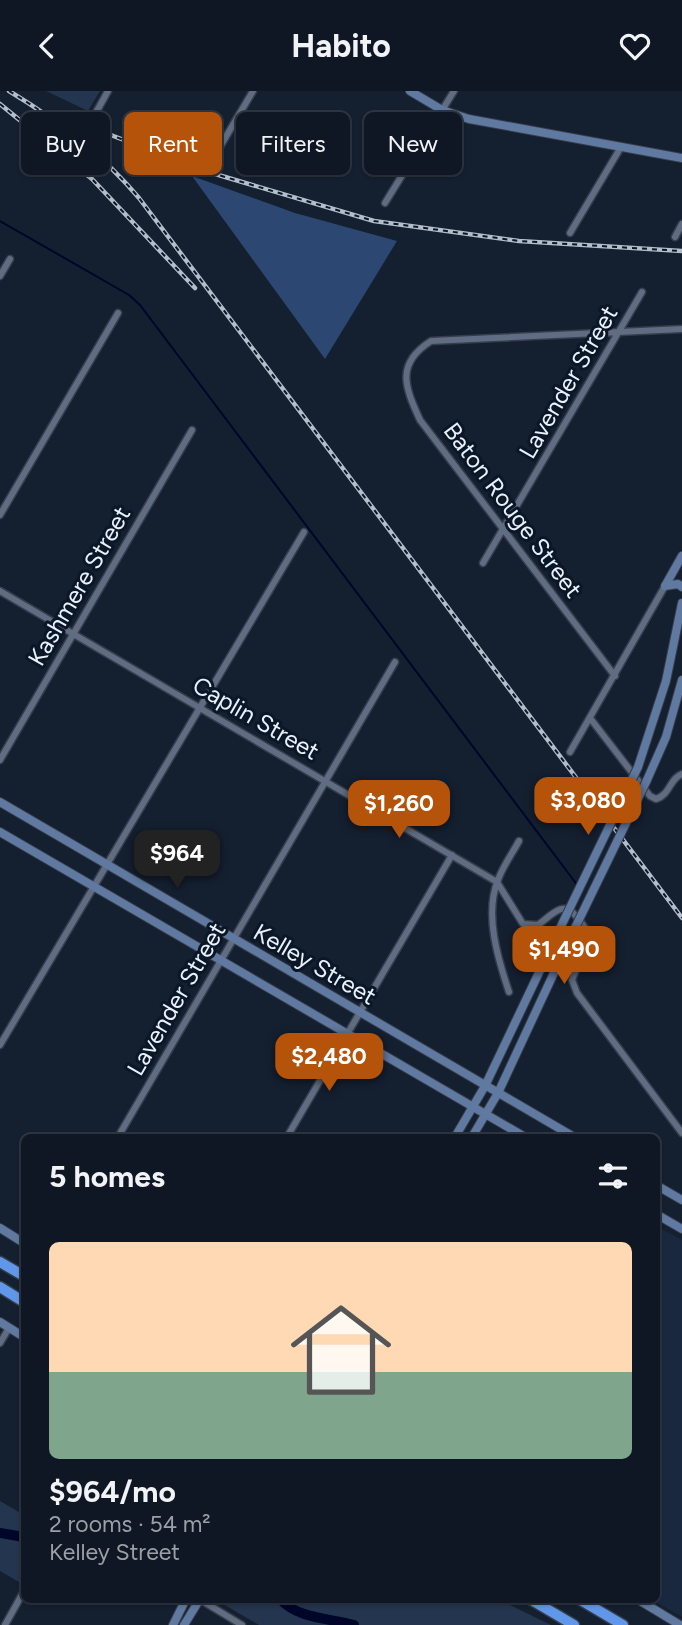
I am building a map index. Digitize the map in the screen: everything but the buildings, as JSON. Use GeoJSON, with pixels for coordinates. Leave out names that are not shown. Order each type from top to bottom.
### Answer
{"type":"FeatureCollection","features":[{"type":"Feature","properties":{"kind":"highway"},"geometry":{"type":"LineString","coordinates":[[0,1262],[21,1275]]}},
{"type":"Feature","properties":{"kind":"highway"},"geometry":{"type":"LineString","coordinates":[[1,1288],[21,1302]]}},
{"type":"Feature","properties":{"kind":"highway"},"geometry":{"type":"LineString","coordinates":[[529,1603],[569,1622]]}},
{"type":"Feature","properties":{"kind":"highway"},"geometry":{"type":"LineString","coordinates":[[537,1603],[569,1622]]}},
{"type":"Feature","properties":{"kind":"highway"},"geometry":{"type":"LineString","coordinates":[[586,1603],[623,1625]]}},
{"type":"Feature","properties":{"kind":"highway"},"geometry":{"type":"LineString","coordinates":[[590,1603],[609,1617]]}},
{"type":"Feature","properties":{"kind":"main road"},"geometry":{"type":"LineString","coordinates":[[410,91],[442,110],[499,125],[682,158]]}},
{"type":"Feature","properties":{"kind":"main road"},"geometry":{"type":"LineString","coordinates":[[665,586],[682,556]]}},
{"type":"Feature","properties":{"kind":"main road"},"geometry":{"type":"LineString","coordinates":[[665,586],[678,584],[682,587]]}},
{"type":"Feature","properties":{"kind":"main road"},"geometry":{"type":"LineString","coordinates":[[458,1134],[485,1086],[638,767],[667,681],[682,603]]}},
{"type":"Feature","properties":{"kind":"main road"},"geometry":{"type":"LineString","coordinates":[[474,1134],[498,1093],[647,781],[666,737],[682,680]]}},
{"type":"Feature","properties":{"kind":"main road","name":"Kelley Street"},"geometry":{"type":"LineString","coordinates":[[0,802],[569,1134]]}},
{"type":"Feature","properties":{"kind":"main road","name":"Kelley Street"},"geometry":{"type":"LineString","coordinates":[[0,832],[520,1134]]}},
{"type":"Feature","properties":{"kind":"main road"},"geometry":{"type":"LineString","coordinates":[[660,1187],[682,1200]]}},
{"type":"Feature","properties":{"kind":"main road"},"geometry":{"type":"LineString","coordinates":[[660,1216],[682,1229]]}},
{"type":"Feature","properties":{"kind":"main road"},"geometry":{"type":"LineString","coordinates":[[0,1228],[21,1241]]}},
{"type":"Feature","properties":{"kind":"main road"},"geometry":{"type":"LineString","coordinates":[[0,1322],[21,1335]]}},
{"type":"Feature","properties":{"kind":"main road"},"geometry":{"type":"LineString","coordinates":[[173,1625],[185,1603]]}},
{"type":"Feature","properties":{"kind":"main road"},"geometry":{"type":"LineString","coordinates":[[184,1625],[198,1603]]}},
{"type":"Feature","properties":{"kind":"main road"},"geometry":{"type":"LineString","coordinates":[[643,1603],[680,1625]]}},
{"type":"Feature","properties":{"kind":"street"},"geometry":{"type":"LineString","coordinates":[[96,112],[108,91]]}},
{"type":"Feature","properties":{"kind":"street"},"geometry":{"type":"LineString","coordinates":[[222,143],[253,91]]}},
{"type":"Feature","properties":{"kind":"street"},"geometry":{"type":"LineString","coordinates":[[385,203],[454,91]]}},
{"type":"Feature","properties":{"kind":"street"},"geometry":{"type":"LineString","coordinates":[[570,233],[621,147]]}},
{"type":"Feature","properties":{"kind":"street"},"geometry":{"type":"LineString","coordinates":[[675,237],[682,225]]}},
{"type":"Feature","properties":{"kind":"street"},"geometry":{"type":"LineString","coordinates":[[0,276],[10,259]]}},
{"type":"Feature","properties":{"kind":"street","name":"Lavender Street"},"geometry":{"type":"LineString","coordinates":[[483,563],[642,292]]}},
{"type":"Feature","properties":{"kind":"street"},"geometry":{"type":"LineString","coordinates":[[0,515],[118,313]]}},
{"type":"Feature","properties":{"kind":"street"},"geometry":{"type":"LineString","coordinates":[[619,332],[682,329]]}},
{"type":"Feature","properties":{"kind":"street","name":"Baton Rouge Street"},"geometry":{"type":"LineString","coordinates":[[615,676],[420,420],[406,384],[407,367],[416,351],[431,341],[619,332]]}},
{"type":"Feature","properties":{"kind":"street","name":"Kashmere Street"},"geometry":{"type":"LineString","coordinates":[[0,761],[192,430]]}},
{"type":"Feature","properties":{"kind":"street"},"geometry":{"type":"LineString","coordinates":[[0,1045],[304,532]]}},
{"type":"Feature","properties":{"kind":"street"},"geometry":{"type":"LineString","coordinates":[[570,752],[665,586]]}},
{"type":"Feature","properties":{"kind":"street","name":"Caplin Street"},"geometry":{"type":"LineString","coordinates":[[0,591],[497,881],[523,924],[538,925],[558,910],[568,908],[587,931],[588,941],[572,980],[577,993],[682,1132]]}},
{"type":"Feature","properties":{"kind":"street","name":"Lavender Street"},"geometry":{"type":"LineString","coordinates":[[120,1134],[395,663]]}},
{"type":"Feature","properties":{"kind":"street"},"geometry":{"type":"LineString","coordinates":[[590,718],[650,796],[656,799],[662,797],[676,776],[682,774]]}},
{"type":"Feature","properties":{"kind":"street"},"geometry":{"type":"LineString","coordinates":[[509,992],[493,934],[497,881],[519,841]]}},
{"type":"Feature","properties":{"kind":"street"},"geometry":{"type":"LineString","coordinates":[[289,1134],[452,855]]}},
{"type":"Feature","properties":{"kind":"street"},"geometry":{"type":"LineString","coordinates":[[0,1343],[9,1328]]}},
{"type":"Feature","properties":{"kind":"street"},"geometry":{"type":"LineString","coordinates":[[5,1625],[21,1596]]}},
{"type":"Feature","properties":{"kind":"street"},"geometry":{"type":"LineString","coordinates":[[205,1603],[242,1625]]}},
{"type":"Feature","properties":{"kind":"shaded area"},"geometry":{"type":"Polygon","coordinates":[[[46,91],[100,91],[88,111],[46,91]]]}},
{"type":"Feature","properties":{"kind":"shaded area"},"geometry":{"type":"Polygon","coordinates":[[[192,176],[295,213],[397,241],[325,359],[192,176]]]}},
{"type":"Feature","properties":{"kind":"shaded area"},"geometry":{"type":"Polygon","coordinates":[[[660,1228],[682,1240],[682,1617],[657,1603],[660,1603],[660,1228]]]}},
{"type":"Feature","properties":{"kind":"shaded area"},"geometry":{"type":"Polygon","coordinates":[[[0,1501],[21,1513],[21,1583],[0,1571],[0,1501]]]}},
{"type":"Feature","properties":{"kind":"shaded area"},"geometry":{"type":"Polygon","coordinates":[[[221,1603],[506,1603],[551,1625],[259,1625],[221,1603]]]}},
{"type":"Feature","properties":{"kind":"waterway"},"geometry":{"type":"LineString","coordinates":[[0,221],[129,295],[140,305],[578,886]]}},
{"type":"Feature","properties":{"kind":"waterway"},"geometry":{"type":"LineString","coordinates":[[0,1533],[21,1536]]}},
{"type":"Feature","properties":{"kind":"waterway"},"geometry":{"type":"LineString","coordinates":[[284,1603],[296,1611],[314,1617],[354,1625]]}},
{"type":"Feature","properties":{"kind":"railway"},"geometry":{"type":"LineString","coordinates":[[9,91],[79,139],[139,198],[682,918]]}},
{"type":"Feature","properties":{"kind":"railway"},"geometry":{"type":"LineString","coordinates":[[0,104],[92,179],[195,288]]}},
{"type":"Feature","properties":{"kind":"railway"},"geometry":{"type":"LineString","coordinates":[[110,135],[205,171],[374,221],[519,241],[682,251]]}}]}
